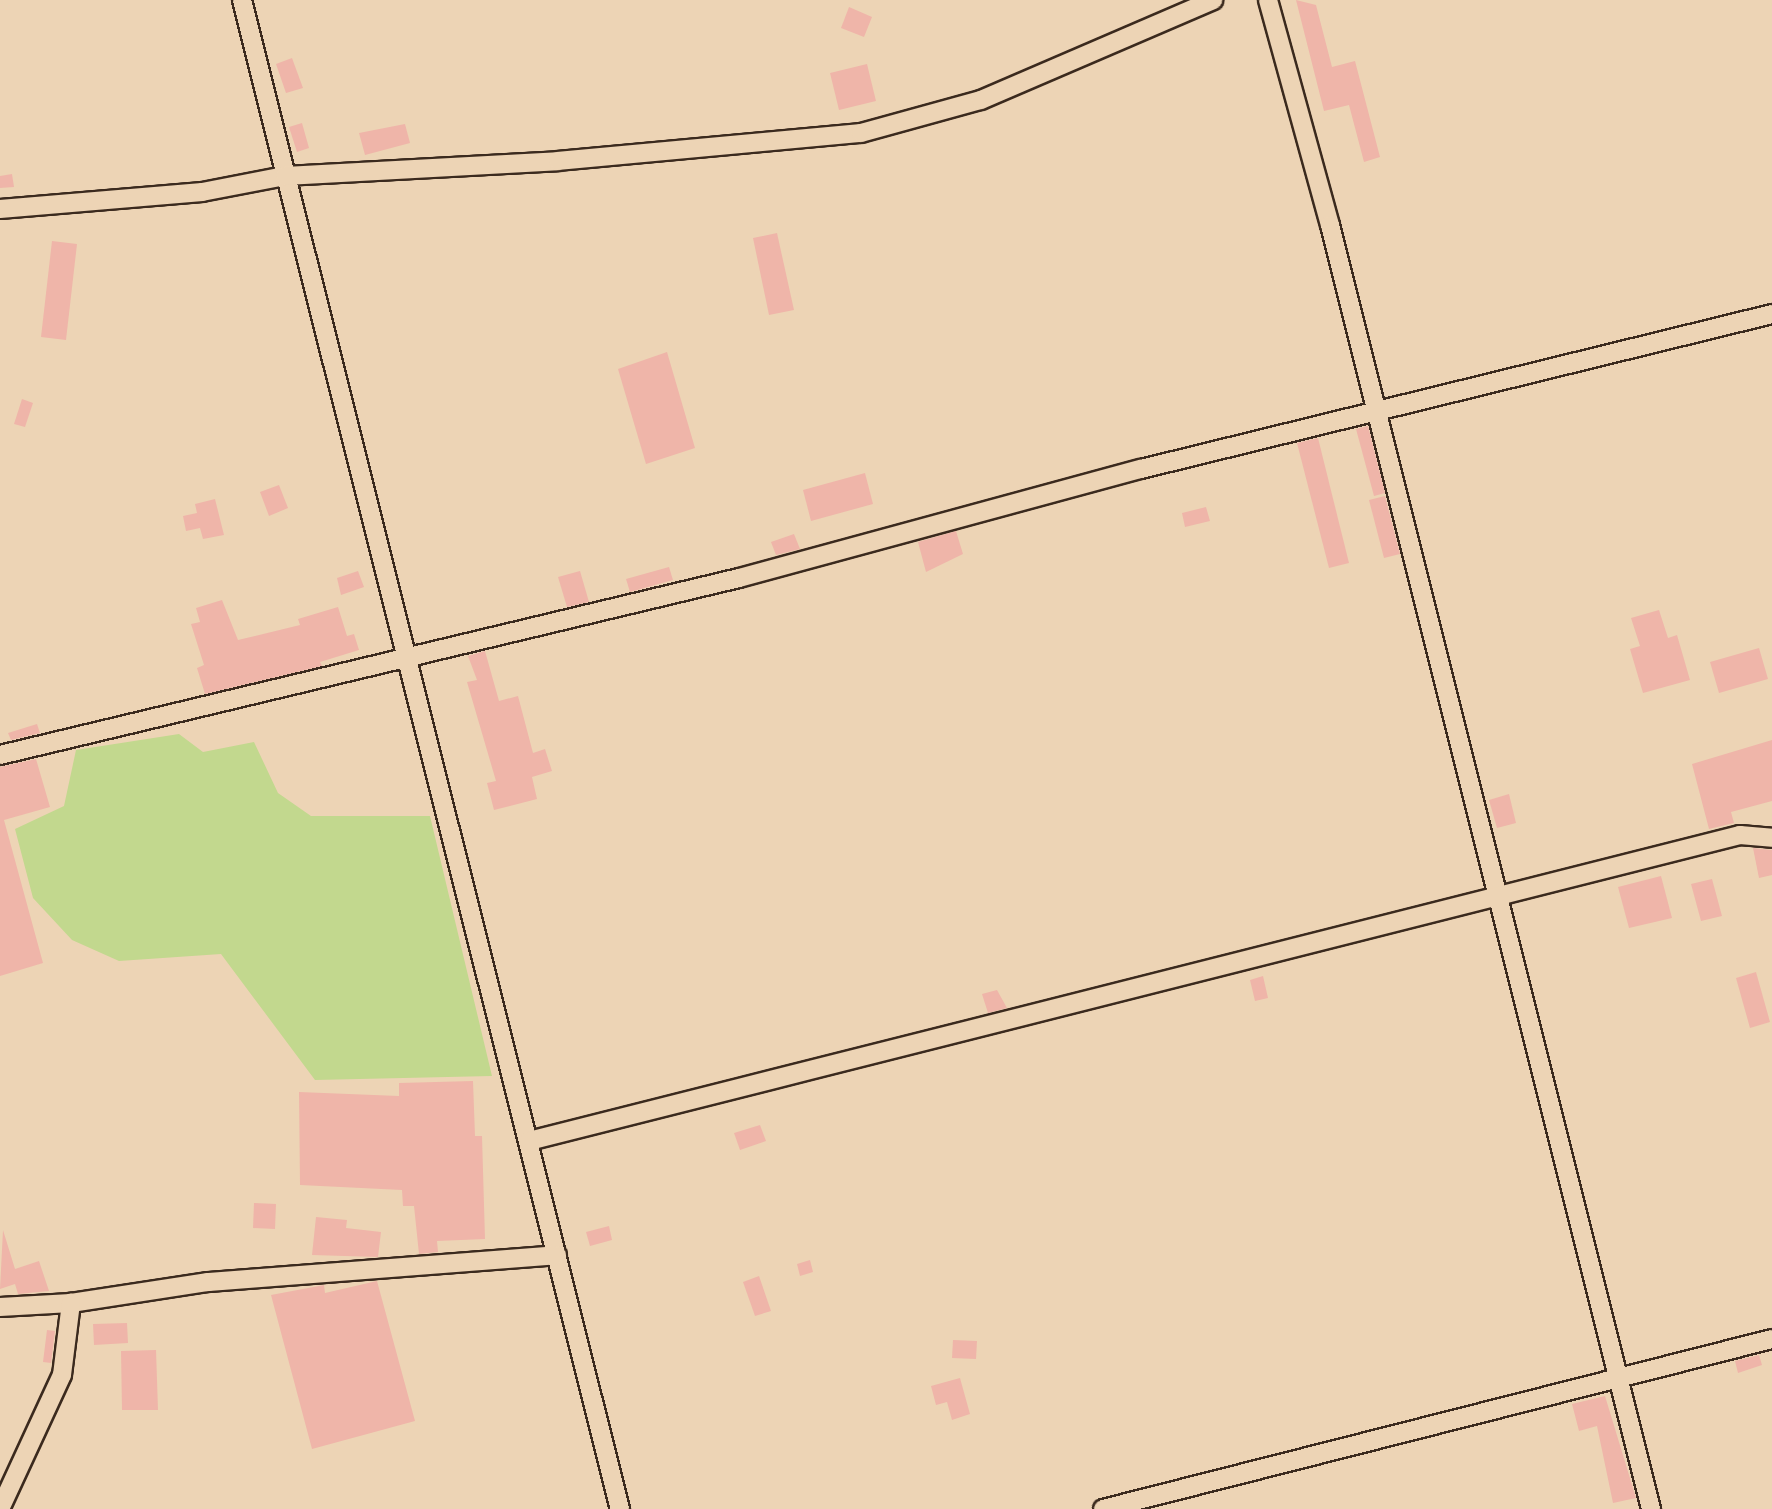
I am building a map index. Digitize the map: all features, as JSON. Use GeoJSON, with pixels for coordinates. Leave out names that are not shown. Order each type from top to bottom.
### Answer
{"type":"FeatureCollection","features":[{"type":"Feature","properties":{"kind":"street"},"geometry":{"type":"LineString","coordinates":[[242,0],[620,1509]]}},
{"type":"Feature","properties":{"kind":"street"},"geometry":{"type":"LineString","coordinates":[[0,209],[202,192],[285,176],[558,161],[861,133],[981,100],[1213,0]]}},
{"type":"Feature","properties":{"kind":"street"},"geometry":{"type":"LineString","coordinates":[[1268,0],[1376,415],[1651,1509]]}},
{"type":"Feature","properties":{"kind":"street"},"geometry":{"type":"LineString","coordinates":[[0,755],[739,578],[1141,469],[1376,415],[1772,314]]}},
{"type":"Feature","properties":{"kind":"street"},"geometry":{"type":"LineString","coordinates":[[529,1141],[1740,835],[1772,838]]}},
{"type":"Feature","properties":{"kind":"street"},"geometry":{"type":"LineString","coordinates":[[0,1307],[71,1303],[208,1282],[557,1255]]}},
{"type":"Feature","properties":{"kind":"street"},"geometry":{"type":"LineString","coordinates":[[0,1509],[62,1375],[71,1303]]}},
{"type":"Feature","properties":{"kind":"street"},"geometry":{"type":"LineString","coordinates":[[1103,1509],[1620,1381],[1772,1339]]}},
{"type":"Feature","properties":{"kind":"green space"},"geometry":{"type":"Polygon","coordinates":[[[179,734],[203,752],[254,742],[278,793],[311,816],[430,816],[492,1076],[315,1080],[221,954],[119,961],[72,940],[33,898],[15,829],[64,806],[76,750],[179,734]]]}},
{"type":"Feature","properties":{"kind":"building"},"geometry":{"type":"Polygon","coordinates":[[[1296,0],[1316,5],[1332,67],[1355,61],[1380,157],[1364,162],[1349,105],[1324,111],[1296,0]]]}},
{"type":"Feature","properties":{"kind":"building"},"geometry":{"type":"Polygon","coordinates":[[[849,7],[872,17],[864,37],[841,28],[849,7]]]}},
{"type":"Feature","properties":{"kind":"building"},"geometry":{"type":"Polygon","coordinates":[[[292,58],[303,88],[286,93],[276,64],[292,58]]]}},
{"type":"Feature","properties":{"kind":"building"},"geometry":{"type":"Polygon","coordinates":[[[867,64],[876,101],[839,110],[830,73],[867,64]]]}},
{"type":"Feature","properties":{"kind":"building"},"geometry":{"type":"Polygon","coordinates":[[[302,123],[309,148],[297,152],[289,127],[302,123]]]}},
{"type":"Feature","properties":{"kind":"building"},"geometry":{"type":"Polygon","coordinates":[[[405,124],[410,143],[365,155],[359,133],[405,124]]]}},
{"type":"Feature","properties":{"kind":"building"},"geometry":{"type":"Polygon","coordinates":[[[12,174],[14,187],[0,188],[0,176],[12,174]]]}},
{"type":"Feature","properties":{"kind":"building"},"geometry":{"type":"Polygon","coordinates":[[[777,233],[794,310],[769,315],[753,238],[777,233]]]}},
{"type":"Feature","properties":{"kind":"building"},"geometry":{"type":"Polygon","coordinates":[[[52,241],[77,244],[66,340],[41,337],[52,241]]]}},
{"type":"Feature","properties":{"kind":"building"},"geometry":{"type":"Polygon","coordinates":[[[667,352],[695,448],[646,464],[618,369],[667,352]]]}},
{"type":"Feature","properties":{"kind":"building"},"geometry":{"type":"Polygon","coordinates":[[[22,399],[33,403],[25,427],[14,424],[22,399]]]}},
{"type":"Feature","properties":{"kind":"building"},"geometry":{"type":"Polygon","coordinates":[[[1368,426],[1385,493],[1374,496],[1356,429],[1368,426]]]}},
{"type":"Feature","properties":{"kind":"building"},"geometry":{"type":"Polygon","coordinates":[[[1318,438],[1349,563],[1329,568],[1297,443],[1318,438]]]}},
{"type":"Feature","properties":{"kind":"building"},"geometry":{"type":"Polygon","coordinates":[[[865,473],[873,504],[811,521],[803,490],[865,473]]]}},
{"type":"Feature","properties":{"kind":"building"},"geometry":{"type":"Polygon","coordinates":[[[279,485],[288,508],[269,516],[260,492],[279,485]]]}},
{"type":"Feature","properties":{"kind":"building"},"geometry":{"type":"Polygon","coordinates":[[[1385,496],[1400,554],[1384,558],[1369,500],[1385,496]]]}},
{"type":"Feature","properties":{"kind":"building"},"geometry":{"type":"Polygon","coordinates":[[[215,499],[224,535],[203,539],[200,528],[186,531],[183,516],[197,513],[195,504],[215,499]]]}},
{"type":"Feature","properties":{"kind":"building"},"geometry":{"type":"Polygon","coordinates":[[[1206,507],[1210,521],[1185,527],[1182,513],[1206,507]]]}},
{"type":"Feature","properties":{"kind":"building"},"geometry":{"type":"Polygon","coordinates":[[[956,531],[963,554],[926,572],[918,542],[956,531]]]}},
{"type":"Feature","properties":{"kind":"building"},"geometry":{"type":"Polygon","coordinates":[[[794,534],[800,549],[776,555],[771,542],[794,534]]]}},
{"type":"Feature","properties":{"kind":"building"},"geometry":{"type":"Polygon","coordinates":[[[669,567],[673,580],[630,592],[626,579],[669,567]]]}},
{"type":"Feature","properties":{"kind":"building"},"geometry":{"type":"Polygon","coordinates":[[[358,571],[364,587],[341,595],[337,578],[358,571]]]}},
{"type":"Feature","properties":{"kind":"building"},"geometry":{"type":"Polygon","coordinates":[[[580,571],[589,602],[567,607],[558,577],[580,571]]]}},
{"type":"Feature","properties":{"kind":"building"},"geometry":{"type":"Polygon","coordinates":[[[222,600],[238,640],[300,625],[298,619],[338,607],[347,636],[354,634],[359,650],[320,662],[322,666],[205,694],[197,668],[204,665],[191,624],[200,622],[196,608],[222,600]]]}},
{"type":"Feature","properties":{"kind":"building"},"geometry":{"type":"Polygon","coordinates":[[[1659,610],[1668,638],[1677,635],[1690,680],[1643,693],[1630,649],[1640,646],[1631,618],[1659,610]]]}},
{"type":"Feature","properties":{"kind":"building"},"geometry":{"type":"Polygon","coordinates":[[[1759,648],[1768,679],[1719,693],[1710,662],[1759,648]]]}},
{"type":"Feature","properties":{"kind":"building"},"geometry":{"type":"Polygon","coordinates":[[[485,651],[499,701],[518,696],[533,753],[545,749],[552,771],[532,777],[537,799],[494,810],[487,783],[496,781],[467,682],[477,680],[468,656],[485,651]]]}},
{"type":"Feature","properties":{"kind":"building"},"geometry":{"type":"Polygon","coordinates":[[[37,724],[40,733],[11,740],[8,733],[37,724]]]}},
{"type":"Feature","properties":{"kind":"building"},"geometry":{"type":"Polygon","coordinates":[[[1772,740],[1772,801],[1731,812],[1734,823],[1709,829],[1692,764],[1772,740]]]}},
{"type":"Feature","properties":{"kind":"building"},"geometry":{"type":"Polygon","coordinates":[[[36,759],[50,807],[4,820],[43,963],[0,976],[0,767],[36,759]]]}},
{"type":"Feature","properties":{"kind":"building"},"geometry":{"type":"Polygon","coordinates":[[[1509,794],[1516,823],[1497,828],[1489,800],[1509,794]]]}},
{"type":"Feature","properties":{"kind":"building"},"geometry":{"type":"Polygon","coordinates":[[[1753,848],[1772,850],[1772,875],[1759,878],[1753,848]]]}},
{"type":"Feature","properties":{"kind":"building"},"geometry":{"type":"Polygon","coordinates":[[[1661,876],[1672,918],[1629,928],[1618,887],[1661,876]]]}},
{"type":"Feature","properties":{"kind":"building"},"geometry":{"type":"Polygon","coordinates":[[[1712,879],[1722,916],[1701,921],[1691,884],[1712,879]]]}},
{"type":"Feature","properties":{"kind":"building"},"geometry":{"type":"Polygon","coordinates":[[[1756,972],[1770,1022],[1750,1028],[1736,978],[1756,972]]]}},
{"type":"Feature","properties":{"kind":"building"},"geometry":{"type":"Polygon","coordinates":[[[1263,976],[1268,998],[1255,1001],[1250,980],[1263,976]]]}},
{"type":"Feature","properties":{"kind":"building"},"geometry":{"type":"Polygon","coordinates":[[[997,990],[1007,1008],[988,1013],[982,994],[997,990]]]}},
{"type":"Feature","properties":{"kind":"building"},"geometry":{"type":"Polygon","coordinates":[[[473,1081],[475,1136],[482,1136],[485,1239],[437,1241],[438,1252],[419,1254],[414,1206],[403,1206],[402,1190],[300,1185],[299,1092],[399,1096],[399,1083],[473,1081]]]}},
{"type":"Feature","properties":{"kind":"building"},"geometry":{"type":"Polygon","coordinates":[[[760,1125],[766,1141],[740,1150],[734,1133],[760,1125]]]}},
{"type":"Feature","properties":{"kind":"building"},"geometry":{"type":"Polygon","coordinates":[[[254,1203],[276,1204],[275,1229],[253,1228],[254,1203]]]}},
{"type":"Feature","properties":{"kind":"building"},"geometry":{"type":"Polygon","coordinates":[[[316,1217],[347,1220],[346,1228],[381,1232],[378,1257],[312,1255],[316,1217]]]}},
{"type":"Feature","properties":{"kind":"building"},"geometry":{"type":"Polygon","coordinates":[[[609,1226],[612,1240],[590,1246],[586,1232],[609,1226]]]}},
{"type":"Feature","properties":{"kind":"building"},"geometry":{"type":"Polygon","coordinates":[[[3,1230],[15,1269],[39,1261],[49,1291],[18,1294],[15,1284],[0,1289],[3,1230]]]}},
{"type":"Feature","properties":{"kind":"building"},"geometry":{"type":"Polygon","coordinates":[[[810,1260],[813,1272],[800,1276],[797,1264],[810,1260]]]}},
{"type":"Feature","properties":{"kind":"building"},"geometry":{"type":"Polygon","coordinates":[[[759,1276],[771,1311],[755,1316],[743,1282],[759,1276]]]}},
{"type":"Feature","properties":{"kind":"building"},"geometry":{"type":"Polygon","coordinates":[[[377,1281],[415,1421],[312,1449],[271,1295],[324,1285],[325,1293],[377,1281]]]}},
{"type":"Feature","properties":{"kind":"building"},"geometry":{"type":"Polygon","coordinates":[[[127,1323],[128,1343],[94,1345],[93,1324],[127,1323]]]}},
{"type":"Feature","properties":{"kind":"building"},"geometry":{"type":"Polygon","coordinates":[[[47,1330],[55,1331],[51,1363],[43,1362],[47,1330]]]}},
{"type":"Feature","properties":{"kind":"building"},"geometry":{"type":"Polygon","coordinates":[[[953,1340],[977,1341],[976,1359],[952,1358],[953,1340]]]}},
{"type":"Feature","properties":{"kind":"building"},"geometry":{"type":"Polygon","coordinates":[[[156,1350],[158,1410],[122,1410],[121,1351],[156,1350]]]}},
{"type":"Feature","properties":{"kind":"building"},"geometry":{"type":"Polygon","coordinates":[[[1759,1355],[1762,1365],[1738,1373],[1735,1361],[1759,1355]]]}},
{"type":"Feature","properties":{"kind":"building"},"geometry":{"type":"Polygon","coordinates":[[[960,1378],[970,1414],[952,1420],[947,1402],[936,1405],[931,1386],[960,1378]]]}},
{"type":"Feature","properties":{"kind":"building"},"geometry":{"type":"Polygon","coordinates":[[[1605,1396],[1636,1498],[1613,1503],[1597,1426],[1579,1431],[1572,1404],[1605,1396]]]}}]}
